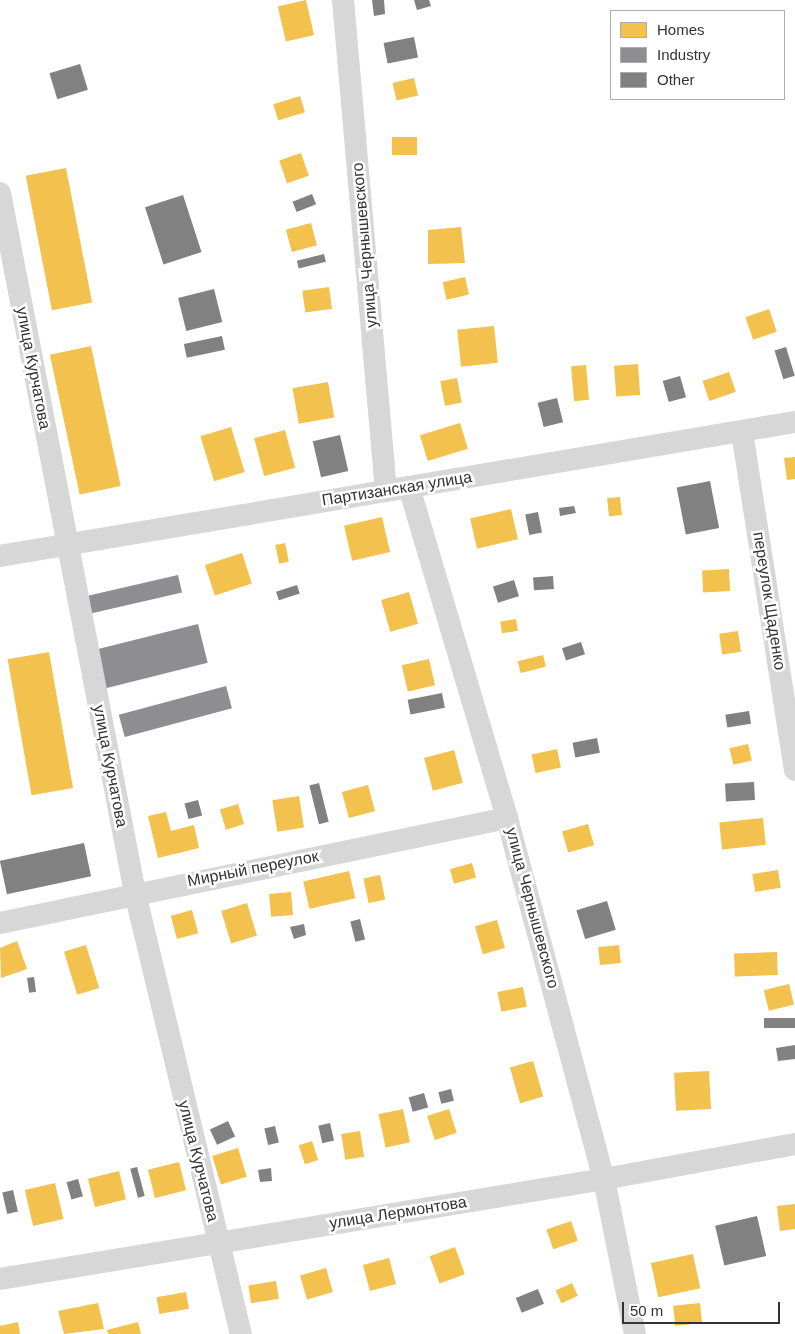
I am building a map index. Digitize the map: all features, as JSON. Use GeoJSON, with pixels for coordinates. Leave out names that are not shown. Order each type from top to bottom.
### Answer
{"type":"FeatureCollection","features":[{"type":"Feature","properties":{"kind":"street","name":"улица Чернышевского"},"geometry":{"type":"LineString","coordinates":[[344,0],[386,490]]}},
{"type":"Feature","properties":{"kind":"street","name":"улица Курчатова"},"geometry":{"type":"LineString","coordinates":[[0,193],[66,545],[135,892],[241,1334]]}},
{"type":"Feature","properties":{"kind":"street","name":"Партизанская улица"},"geometry":{"type":"LineString","coordinates":[[0,556],[795,422]]}},
{"type":"Feature","properties":{"kind":"street","name":"переулок Щаденко"},"geometry":{"type":"LineString","coordinates":[[742,432],[795,770]]}},
{"type":"Feature","properties":{"kind":"street","name":"улица Чернышевского"},"geometry":{"type":"LineString","coordinates":[[409,487],[507,818],[604,1179],[635,1334]]}},
{"type":"Feature","properties":{"kind":"street","name":"Мирный переулок"},"geometry":{"type":"LineString","coordinates":[[0,923],[135,892],[507,818]]}},
{"type":"Feature","properties":{"kind":"street","name":"улица Лермонтова"},"geometry":{"type":"LineString","coordinates":[[0,1279],[604,1179],[795,1144]]}},
{"type":"Feature","properties":{"kind":"building: Homes"},"geometry":{"type":"Polygon","coordinates":[[[306,0],[314,35],[286,42],[278,7],[306,0]]]}},
{"type":"Feature","properties":{"kind":"building: Homes"},"geometry":{"type":"Polygon","coordinates":[[[414,78],[418,96],[397,100],[393,83],[414,78]]]}},
{"type":"Feature","properties":{"kind":"building: Homes"},"geometry":{"type":"Polygon","coordinates":[[[300,96],[305,112],[278,120],[273,104],[300,96]]]}},
{"type":"Feature","properties":{"kind":"building: Homes"},"geometry":{"type":"Polygon","coordinates":[[[392,137],[417,137],[417,155],[392,155],[392,137]]]}},
{"type":"Feature","properties":{"kind":"building: Homes"},"geometry":{"type":"Polygon","coordinates":[[[301,153],[309,176],[287,183],[279,160],[301,153]]]}},
{"type":"Feature","properties":{"kind":"building: Homes"},"geometry":{"type":"Polygon","coordinates":[[[66,168],[92,302],[52,310],[26,176],[66,168]]]}},
{"type":"Feature","properties":{"kind":"building: Homes"},"geometry":{"type":"Polygon","coordinates":[[[311,223],[317,245],[292,252],[286,230],[311,223]]]}},
{"type":"Feature","properties":{"kind":"building: Homes"},"geometry":{"type":"Polygon","coordinates":[[[461,227],[465,263],[428,264],[428,230],[461,227]]]}},
{"type":"Feature","properties":{"kind":"building: Homes"},"geometry":{"type":"Polygon","coordinates":[[[465,277],[469,295],[447,300],[443,282],[465,277]]]}},
{"type":"Feature","properties":{"kind":"building: Homes"},"geometry":{"type":"Polygon","coordinates":[[[329,287],[332,309],[305,313],[302,291],[329,287]]]}},
{"type":"Feature","properties":{"kind":"building: Homes"},"geometry":{"type":"Polygon","coordinates":[[[769,309],[777,332],[753,340],[745,317],[769,309]]]}},
{"type":"Feature","properties":{"kind":"building: Homes"},"geometry":{"type":"Polygon","coordinates":[[[494,326],[498,363],[461,367],[457,330],[494,326]]]}},
{"type":"Feature","properties":{"kind":"building: Homes"},"geometry":{"type":"Polygon","coordinates":[[[91,346],[121,486],[80,495],[50,355],[91,346]]]}},
{"type":"Feature","properties":{"kind":"building: Homes"},"geometry":{"type":"Polygon","coordinates":[[[638,364],[640,395],[616,397],[614,366],[638,364]]]}},
{"type":"Feature","properties":{"kind":"building: Homes"},"geometry":{"type":"Polygon","coordinates":[[[586,365],[589,400],[574,401],[571,366],[586,365]]]}},
{"type":"Feature","properties":{"kind":"building: Homes"},"geometry":{"type":"Polygon","coordinates":[[[729,372],[736,392],[709,401],[703,381],[729,372]]]}},
{"type":"Feature","properties":{"kind":"building: Homes"},"geometry":{"type":"Polygon","coordinates":[[[457,378],[462,403],[445,406],[440,381],[457,378]]]}},
{"type":"Feature","properties":{"kind":"building: Homes"},"geometry":{"type":"Polygon","coordinates":[[[328,382],[334,417],[299,424],[293,388],[328,382]]]}},
{"type":"Feature","properties":{"kind":"building: Homes"},"geometry":{"type":"Polygon","coordinates":[[[460,423],[468,449],[428,461],[420,435],[460,423]]]}},
{"type":"Feature","properties":{"kind":"building: Homes"},"geometry":{"type":"Polygon","coordinates":[[[231,427],[245,472],[214,481],[200,436],[231,427]]]}},
{"type":"Feature","properties":{"kind":"building: Homes"},"geometry":{"type":"Polygon","coordinates":[[[285,430],[295,468],[264,476],[254,438],[285,430]]]}},
{"type":"Feature","properties":{"kind":"building: Homes"},"geometry":{"type":"Polygon","coordinates":[[[795,457],[795,479],[787,480],[784,458],[795,457]]]}},
{"type":"Feature","properties":{"kind":"building: Homes"},"geometry":{"type":"Polygon","coordinates":[[[620,497],[622,515],[609,516],[607,498],[620,497]]]}},
{"type":"Feature","properties":{"kind":"building: Homes"},"geometry":{"type":"Polygon","coordinates":[[[511,509],[518,539],[477,549],[470,518],[511,509]]]}},
{"type":"Feature","properties":{"kind":"building: Homes"},"geometry":{"type":"Polygon","coordinates":[[[382,517],[390,552],[352,561],[344,526],[382,517]]]}},
{"type":"Feature","properties":{"kind":"building: Homes"},"geometry":{"type":"Polygon","coordinates":[[[285,543],[289,562],[279,564],[275,545],[285,543]]]}},
{"type":"Feature","properties":{"kind":"building: Homes"},"geometry":{"type":"Polygon","coordinates":[[[242,553],[252,583],[215,595],[205,565],[242,553]]]}},
{"type":"Feature","properties":{"kind":"building: Homes"},"geometry":{"type":"Polygon","coordinates":[[[729,569],[730,591],[703,592],[702,570],[729,569]]]}},
{"type":"Feature","properties":{"kind":"building: Homes"},"geometry":{"type":"Polygon","coordinates":[[[409,592],[418,624],[390,632],[381,600],[409,592]]]}},
{"type":"Feature","properties":{"kind":"building: Homes"},"geometry":{"type":"Polygon","coordinates":[[[516,619],[518,631],[502,633],[500,622],[516,619]]]}},
{"type":"Feature","properties":{"kind":"building: Homes"},"geometry":{"type":"Polygon","coordinates":[[[738,631],[741,652],[722,654],[719,634],[738,631]]]}},
{"type":"Feature","properties":{"kind":"building: Homes"},"geometry":{"type":"Polygon","coordinates":[[[49,652],[73,788],[32,795],[8,659],[49,652]]]}},
{"type":"Feature","properties":{"kind":"building: Homes"},"geometry":{"type":"Polygon","coordinates":[[[543,655],[546,667],[521,673],[518,661],[543,655]]]}},
{"type":"Feature","properties":{"kind":"building: Homes"},"geometry":{"type":"Polygon","coordinates":[[[429,659],[435,685],[408,692],[402,665],[429,659]]]}},
{"type":"Feature","properties":{"kind":"building: Homes"},"geometry":{"type":"Polygon","coordinates":[[[748,744],[752,761],[733,765],[729,748],[748,744]]]}},
{"type":"Feature","properties":{"kind":"building: Homes"},"geometry":{"type":"Polygon","coordinates":[[[557,749],[561,768],[536,773],[532,754],[557,749]]]}},
{"type":"Feature","properties":{"kind":"building: Homes"},"geometry":{"type":"Polygon","coordinates":[[[454,750],[463,783],[433,791],[424,758],[454,750]]]}},
{"type":"Feature","properties":{"kind":"building: Homes"},"geometry":{"type":"Polygon","coordinates":[[[368,785],[375,811],[349,818],[342,792],[368,785]]]}},
{"type":"Feature","properties":{"kind":"building: Homes"},"geometry":{"type":"Polygon","coordinates":[[[299,796],[304,828],[277,832],[272,800],[299,796]]]}},
{"type":"Feature","properties":{"kind":"building: Homes"},"geometry":{"type":"Polygon","coordinates":[[[238,804],[244,824],[226,830],[220,810],[238,804]]]}},
{"type":"Feature","properties":{"kind":"building: Homes"},"geometry":{"type":"Polygon","coordinates":[[[166,812],[171,831],[194,825],[199,848],[158,858],[148,816],[166,812]]]}},
{"type":"Feature","properties":{"kind":"building: Homes"},"geometry":{"type":"Polygon","coordinates":[[[763,818],[766,845],[722,849],[719,823],[763,818]]]}},
{"type":"Feature","properties":{"kind":"building: Homes"},"geometry":{"type":"Polygon","coordinates":[[[588,824],[594,845],[568,853],[562,831],[588,824]]]}},
{"type":"Feature","properties":{"kind":"building: Homes"},"geometry":{"type":"Polygon","coordinates":[[[472,863],[476,877],[454,884],[450,869],[472,863]]]}},
{"type":"Feature","properties":{"kind":"building: Homes"},"geometry":{"type":"Polygon","coordinates":[[[778,870],[781,888],[755,892],[752,874],[778,870]]]}},
{"type":"Feature","properties":{"kind":"building: Homes"},"geometry":{"type":"Polygon","coordinates":[[[349,871],[355,898],[310,909],[303,882],[349,871]]]}},
{"type":"Feature","properties":{"kind":"building: Homes"},"geometry":{"type":"Polygon","coordinates":[[[380,875],[385,899],[369,903],[363,879],[380,875]]]}},
{"type":"Feature","properties":{"kind":"building: Homes"},"geometry":{"type":"Polygon","coordinates":[[[291,892],[293,915],[271,917],[269,894],[291,892]]]}},
{"type":"Feature","properties":{"kind":"building: Homes"},"geometry":{"type":"Polygon","coordinates":[[[247,903],[257,936],[231,943],[221,911],[247,903]]]}},
{"type":"Feature","properties":{"kind":"building: Homes"},"geometry":{"type":"Polygon","coordinates":[[[192,910],[198,933],[177,939],[171,916],[192,910]]]}},
{"type":"Feature","properties":{"kind":"building: Homes"},"geometry":{"type":"Polygon","coordinates":[[[497,920],[505,948],[483,954],[475,926],[497,920]]]}},
{"type":"Feature","properties":{"kind":"building: Homes"},"geometry":{"type":"Polygon","coordinates":[[[17,941],[27,969],[1,978],[0,948],[17,941]]]}},
{"type":"Feature","properties":{"kind":"building: Homes"},"geometry":{"type":"Polygon","coordinates":[[[86,945],[99,988],[77,995],[64,952],[86,945]]]}},
{"type":"Feature","properties":{"kind":"building: Homes"},"geometry":{"type":"Polygon","coordinates":[[[619,945],[621,963],[600,965],[598,947],[619,945]]]}},
{"type":"Feature","properties":{"kind":"building: Homes"},"geometry":{"type":"Polygon","coordinates":[[[777,952],[778,975],[735,976],[734,954],[777,952]]]}},
{"type":"Feature","properties":{"kind":"building: Homes"},"geometry":{"type":"Polygon","coordinates":[[[789,984],[794,1004],[769,1011],[764,990],[789,984]]]}},
{"type":"Feature","properties":{"kind":"building: Homes"},"geometry":{"type":"Polygon","coordinates":[[[523,987],[527,1007],[501,1012],[497,992],[523,987]]]}},
{"type":"Feature","properties":{"kind":"building: Homes"},"geometry":{"type":"Polygon","coordinates":[[[533,1061],[543,1097],[520,1103],[510,1068],[533,1061]]]}},
{"type":"Feature","properties":{"kind":"building: Homes"},"geometry":{"type":"Polygon","coordinates":[[[709,1071],[711,1109],[676,1111],[674,1073],[709,1071]]]}},
{"type":"Feature","properties":{"kind":"building: Homes"},"geometry":{"type":"Polygon","coordinates":[[[403,1109],[410,1142],[386,1147],[379,1114],[403,1109]]]}},
{"type":"Feature","properties":{"kind":"building: Homes"},"geometry":{"type":"Polygon","coordinates":[[[449,1109],[457,1133],[435,1140],[427,1116],[449,1109]]]}},
{"type":"Feature","properties":{"kind":"building: Homes"},"geometry":{"type":"Polygon","coordinates":[[[360,1131],[364,1157],[345,1160],[341,1134],[360,1131]]]}},
{"type":"Feature","properties":{"kind":"building: Homes"},"geometry":{"type":"Polygon","coordinates":[[[312,1141],[318,1160],[305,1164],[299,1145],[312,1141]]]}},
{"type":"Feature","properties":{"kind":"building: Homes"},"geometry":{"type":"Polygon","coordinates":[[[238,1148],[247,1177],[221,1185],[212,1156],[238,1148]]]}},
{"type":"Feature","properties":{"kind":"building: Homes"},"geometry":{"type":"Polygon","coordinates":[[[179,1162],[186,1190],[155,1198],[148,1170],[179,1162]]]}},
{"type":"Feature","properties":{"kind":"building: Homes"},"geometry":{"type":"Polygon","coordinates":[[[119,1171],[126,1199],[95,1207],[88,1179],[119,1171]]]}},
{"type":"Feature","properties":{"kind":"building: Homes"},"geometry":{"type":"Polygon","coordinates":[[[55,1183],[63,1219],[33,1226],[25,1190],[55,1183]]]}},
{"type":"Feature","properties":{"kind":"building: Homes"},"geometry":{"type":"Polygon","coordinates":[[[795,1204],[795,1229],[780,1231],[777,1206],[795,1204]]]}},
{"type":"Feature","properties":{"kind":"building: Homes"},"geometry":{"type":"Polygon","coordinates":[[[571,1221],[578,1241],[553,1249],[546,1229],[571,1221]]]}},
{"type":"Feature","properties":{"kind":"building: Homes"},"geometry":{"type":"Polygon","coordinates":[[[455,1247],[465,1274],[440,1283],[430,1256],[455,1247]]]}},
{"type":"Feature","properties":{"kind":"building: Homes"},"geometry":{"type":"Polygon","coordinates":[[[693,1254],[700,1288],[658,1297],[651,1263],[693,1254]]]}},
{"type":"Feature","properties":{"kind":"building: Homes"},"geometry":{"type":"Polygon","coordinates":[[[389,1258],[396,1284],[370,1291],[363,1265],[389,1258]]]}},
{"type":"Feature","properties":{"kind":"building: Homes"},"geometry":{"type":"Polygon","coordinates":[[[326,1268],[333,1292],[307,1299],[300,1275],[326,1268]]]}},
{"type":"Feature","properties":{"kind":"building: Homes"},"geometry":{"type":"Polygon","coordinates":[[[276,1281],[279,1299],[251,1303],[248,1285],[276,1281]]]}},
{"type":"Feature","properties":{"kind":"building: Homes"},"geometry":{"type":"Polygon","coordinates":[[[572,1283],[578,1296],[562,1303],[556,1291],[572,1283]]]}},
{"type":"Feature","properties":{"kind":"building: Homes"},"geometry":{"type":"Polygon","coordinates":[[[186,1292],[189,1309],[159,1314],[156,1297],[186,1292]]]}},
{"type":"Feature","properties":{"kind":"building: Homes"},"geometry":{"type":"Polygon","coordinates":[[[98,1303],[104,1329],[64,1334],[58,1311],[98,1303]]]}},
{"type":"Feature","properties":{"kind":"building: Homes"},"geometry":{"type":"Polygon","coordinates":[[[700,1303],[702,1323],[675,1326],[673,1306],[700,1303]]]}},
{"type":"Feature","properties":{"kind":"building: Homes"},"geometry":{"type":"Polygon","coordinates":[[[18,1322],[20,1334],[0,1334],[0,1326],[18,1322]]]}},
{"type":"Feature","properties":{"kind":"building: Homes"},"geometry":{"type":"Polygon","coordinates":[[[138,1322],[141,1334],[108,1334],[107,1330],[138,1322]]]}},
{"type":"Feature","properties":{"kind":"building: Industry"},"geometry":{"type":"Polygon","coordinates":[[[178,575],[182,593],[88,614],[83,597],[178,575]]]}},
{"type":"Feature","properties":{"kind":"building: Industry"},"geometry":{"type":"Polygon","coordinates":[[[198,624],[208,663],[103,689],[93,650],[198,624]]]}},
{"type":"Feature","properties":{"kind":"building: Industry"},"geometry":{"type":"Polygon","coordinates":[[[226,686],[232,708],[125,737],[119,715],[226,686]]]}},
{"type":"Feature","properties":{"kind":"building: Other"},"geometry":{"type":"Polygon","coordinates":[[[372,0],[384,0],[385,14],[374,16],[372,0]]]}},
{"type":"Feature","properties":{"kind":"building: Other"},"geometry":{"type":"Polygon","coordinates":[[[414,0],[429,0],[431,6],[417,10],[414,0]]]}},
{"type":"Feature","properties":{"kind":"building: Other"},"geometry":{"type":"Polygon","coordinates":[[[414,37],[418,58],[388,64],[384,43],[414,37]]]}},
{"type":"Feature","properties":{"kind":"building: Other"},"geometry":{"type":"Polygon","coordinates":[[[80,64],[88,90],[57,99],[49,73],[80,64]]]}},
{"type":"Feature","properties":{"kind":"building: Other"},"geometry":{"type":"Polygon","coordinates":[[[312,194],[316,204],[297,212],[293,202],[312,194]]]}},
{"type":"Feature","properties":{"kind":"building: Other"},"geometry":{"type":"Polygon","coordinates":[[[183,195],[202,252],[163,264],[145,207],[183,195]]]}},
{"type":"Feature","properties":{"kind":"building: Other"},"geometry":{"type":"Polygon","coordinates":[[[324,254],[326,262],[299,269],[297,261],[324,254]]]}},
{"type":"Feature","properties":{"kind":"building: Other"},"geometry":{"type":"Polygon","coordinates":[[[214,289],[222,322],[186,331],[178,298],[214,289]]]}},
{"type":"Feature","properties":{"kind":"building: Other"},"geometry":{"type":"Polygon","coordinates":[[[222,336],[225,350],[187,358],[184,344],[222,336]]]}},
{"type":"Feature","properties":{"kind":"building: Other"},"geometry":{"type":"Polygon","coordinates":[[[786,347],[795,376],[783,379],[775,351],[786,347]]]}},
{"type":"Feature","properties":{"kind":"building: Other"},"geometry":{"type":"Polygon","coordinates":[[[680,376],[686,397],[669,402],[663,381],[680,376]]]}},
{"type":"Feature","properties":{"kind":"building: Other"},"geometry":{"type":"Polygon","coordinates":[[[557,398],[563,422],[544,427],[538,403],[557,398]]]}},
{"type":"Feature","properties":{"kind":"building: Other"},"geometry":{"type":"Polygon","coordinates":[[[340,435],[348,471],[321,477],[313,441],[340,435]]]}},
{"type":"Feature","properties":{"kind":"building: Other"},"geometry":{"type":"Polygon","coordinates":[[[710,481],[719,528],[686,535],[677,487],[710,481]]]}},
{"type":"Feature","properties":{"kind":"building: Other"},"geometry":{"type":"Polygon","coordinates":[[[574,506],[576,513],[560,516],[559,508],[574,506]]]}},
{"type":"Feature","properties":{"kind":"building: Other"},"geometry":{"type":"Polygon","coordinates":[[[538,512],[542,533],[529,535],[525,514],[538,512]]]}},
{"type":"Feature","properties":{"kind":"building: Other"},"geometry":{"type":"Polygon","coordinates":[[[553,576],[554,589],[534,590],[533,577],[553,576]]]}},
{"type":"Feature","properties":{"kind":"building: Other"},"geometry":{"type":"Polygon","coordinates":[[[514,580],[519,596],[498,603],[493,586],[514,580]]]}},
{"type":"Feature","properties":{"kind":"building: Other"},"geometry":{"type":"Polygon","coordinates":[[[297,585],[300,594],[279,600],[276,592],[297,585]]]}},
{"type":"Feature","properties":{"kind":"building: Other"},"geometry":{"type":"Polygon","coordinates":[[[581,642],[585,654],[566,661],[562,648],[581,642]]]}},
{"type":"Feature","properties":{"kind":"building: Other"},"geometry":{"type":"Polygon","coordinates":[[[442,693],[445,708],[411,714],[408,700],[442,693]]]}},
{"type":"Feature","properties":{"kind":"building: Other"},"geometry":{"type":"Polygon","coordinates":[[[749,711],[751,724],[727,728],[725,715],[749,711]]]}},
{"type":"Feature","properties":{"kind":"building: Other"},"geometry":{"type":"Polygon","coordinates":[[[597,738],[600,753],[575,757],[572,743],[597,738]]]}},
{"type":"Feature","properties":{"kind":"building: Other"},"geometry":{"type":"Polygon","coordinates":[[[754,782],[755,800],[726,801],[725,784],[754,782]]]}},
{"type":"Feature","properties":{"kind":"building: Other"},"geometry":{"type":"Polygon","coordinates":[[[319,783],[329,822],[319,824],[309,785],[319,783]]]}},
{"type":"Feature","properties":{"kind":"building: Other"},"geometry":{"type":"Polygon","coordinates":[[[198,800],[202,815],[189,819],[184,804],[198,800]]]}},
{"type":"Feature","properties":{"kind":"building: Other"},"geometry":{"type":"Polygon","coordinates":[[[84,843],[91,876],[7,894],[0,861],[84,843]]]}},
{"type":"Feature","properties":{"kind":"building: Other"},"geometry":{"type":"Polygon","coordinates":[[[607,901],[616,930],[585,939],[576,910],[607,901]]]}},
{"type":"Feature","properties":{"kind":"building: Other"},"geometry":{"type":"Polygon","coordinates":[[[360,919],[365,939],[355,942],[350,921],[360,919]]]}},
{"type":"Feature","properties":{"kind":"building: Other"},"geometry":{"type":"Polygon","coordinates":[[[304,924],[306,935],[294,939],[290,927],[304,924]]]}},
{"type":"Feature","properties":{"kind":"building: Other"},"geometry":{"type":"Polygon","coordinates":[[[34,977],[36,992],[29,993],[27,978],[34,977]]]}},
{"type":"Feature","properties":{"kind":"building: Other"},"geometry":{"type":"Polygon","coordinates":[[[764,1018],[795,1018],[795,1028],[764,1028],[764,1018]]]}},
{"type":"Feature","properties":{"kind":"building: Other"},"geometry":{"type":"Polygon","coordinates":[[[795,1045],[795,1059],[778,1061],[776,1048],[795,1045]]]}},
{"type":"Feature","properties":{"kind":"building: Other"},"geometry":{"type":"Polygon","coordinates":[[[451,1089],[454,1101],[441,1104],[438,1092],[451,1089]]]}},
{"type":"Feature","properties":{"kind":"building: Other"},"geometry":{"type":"Polygon","coordinates":[[[424,1093],[428,1107],[413,1112],[409,1097],[424,1093]]]}},
{"type":"Feature","properties":{"kind":"building: Other"},"geometry":{"type":"Polygon","coordinates":[[[228,1121],[235,1136],[217,1145],[210,1129],[228,1121]]]}},
{"type":"Feature","properties":{"kind":"building: Other"},"geometry":{"type":"Polygon","coordinates":[[[330,1123],[334,1141],[322,1143],[318,1126],[330,1123]]]}},
{"type":"Feature","properties":{"kind":"building: Other"},"geometry":{"type":"Polygon","coordinates":[[[275,1126],[279,1143],[268,1145],[264,1128],[275,1126]]]}},
{"type":"Feature","properties":{"kind":"building: Other"},"geometry":{"type":"Polygon","coordinates":[[[137,1167],[145,1196],[138,1198],[130,1169],[137,1167]]]}},
{"type":"Feature","properties":{"kind":"building: Other"},"geometry":{"type":"Polygon","coordinates":[[[271,1168],[272,1181],[260,1182],[258,1170],[271,1168]]]}},
{"type":"Feature","properties":{"kind":"building: Other"},"geometry":{"type":"Polygon","coordinates":[[[78,1179],[83,1196],[71,1200],[66,1182],[78,1179]]]}},
{"type":"Feature","properties":{"kind":"building: Other"},"geometry":{"type":"Polygon","coordinates":[[[13,1190],[18,1211],[7,1214],[2,1192],[13,1190]]]}},
{"type":"Feature","properties":{"kind":"building: Other"},"geometry":{"type":"Polygon","coordinates":[[[757,1216],[766,1256],[724,1266],[715,1226],[757,1216]]]}},
{"type":"Feature","properties":{"kind":"building: Other"},"geometry":{"type":"Polygon","coordinates":[[[538,1289],[544,1304],[522,1313],[516,1298],[538,1289]]]}}]}
